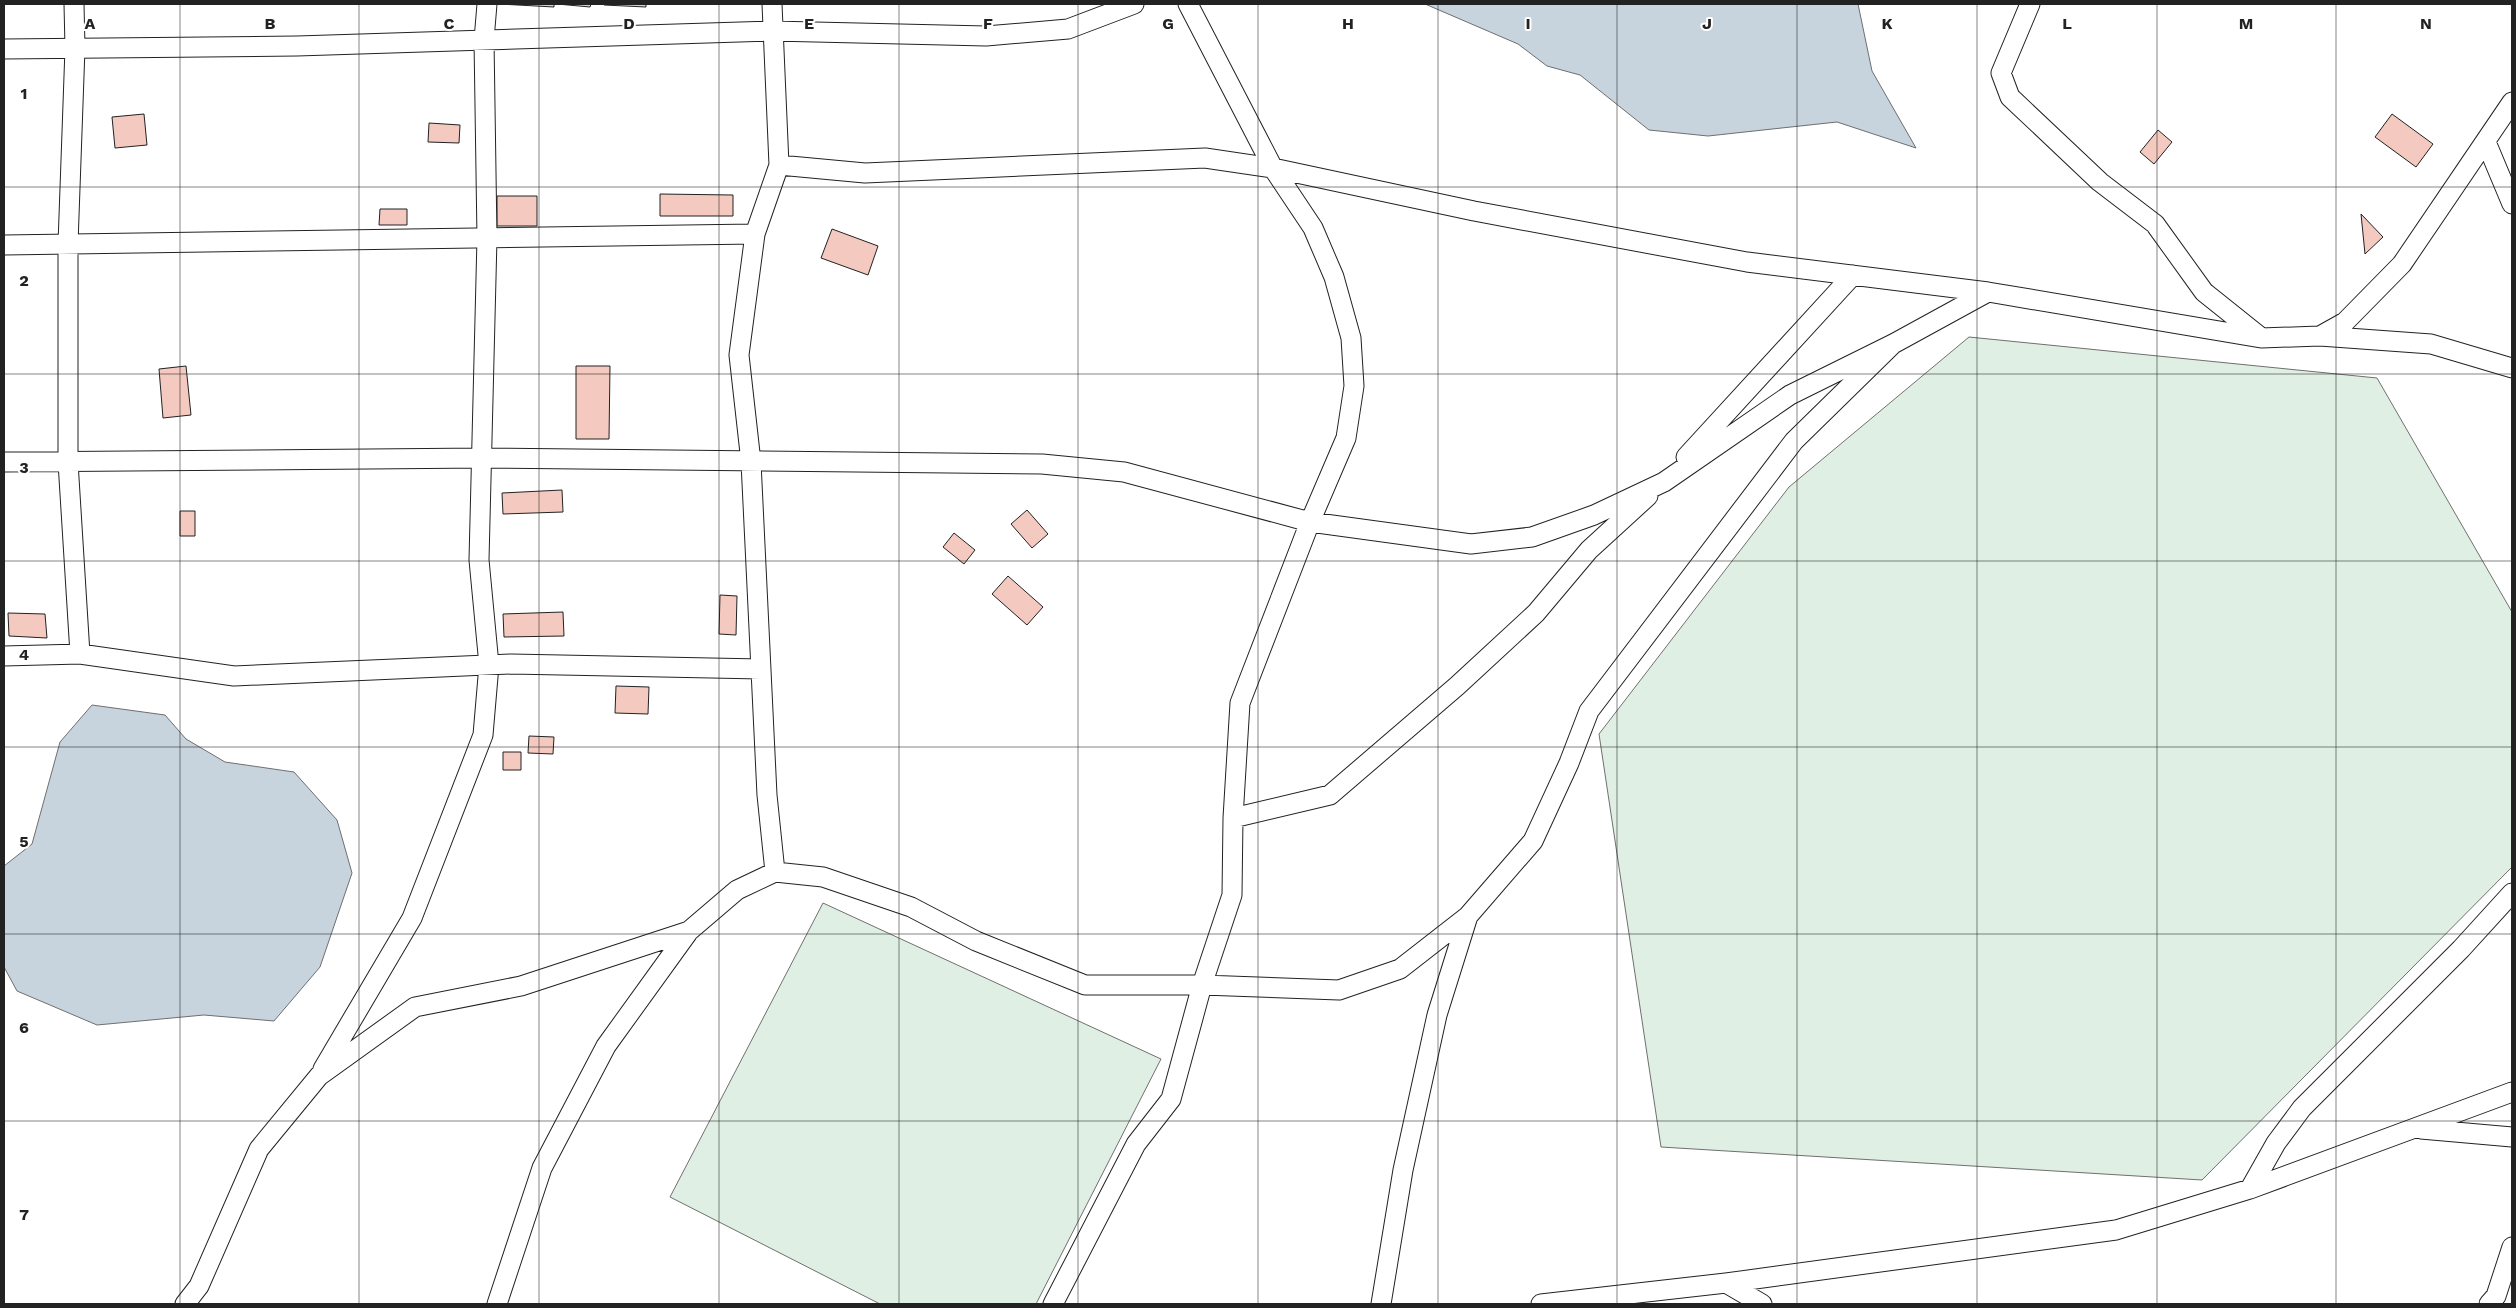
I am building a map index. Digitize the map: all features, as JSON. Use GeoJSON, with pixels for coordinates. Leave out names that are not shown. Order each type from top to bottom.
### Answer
{"type":"FeatureCollection","features":[{"type":"Feature","properties":{"kind":"street"},"geometry":{"type":"LineString","coordinates":[[74,4],[75,48],[68,244],[68,462],[80,654]]}},
{"type":"Feature","properties":{"kind":"street"},"geometry":{"type":"LineString","coordinates":[[185,1304],[199,1286],[258,1149],[319,1076],[412,918],[483,735],[489,665],[479,560],[487,238],[484,40],[488,4]]}},
{"type":"Feature","properties":{"kind":"street"},"geometry":{"type":"LineString","coordinates":[[772,4],[779,165],[755,234],[739,355],[751,462],[768,795],[775,872]]}},
{"type":"Feature","properties":{"kind":"street"},"geometry":{"type":"LineString","coordinates":[[4,49],[297,46],[772,31],[986,36],[1068,29],[1134,4]]}},
{"type":"Feature","properties":{"kind":"street"},"geometry":{"type":"LineString","coordinates":[[1053,1304],[1136,1144],[1171,1099],[1202,985],[1232,895],[1233,818],[1240,703],[1310,522],[1346,438],[1354,386],[1351,338],[1334,277],[1313,228],[1273,168],[1188,4]]}},
{"type":"Feature","properties":{"kind":"street"},"geometry":{"type":"LineString","coordinates":[[2030,4],[2000,73],[2010,97],[2100,182],[2155,224],[2204,292],[2261,338]]}},
{"type":"Feature","properties":{"kind":"street"},"geometry":{"type":"LineString","coordinates":[[2320,336],[2345,322],[2402,264],[2512,102]]}},
{"type":"Feature","properties":{"kind":"street"},"geometry":{"type":"LineString","coordinates":[[2486,142],[2512,204]]}},
{"type":"Feature","properties":{"kind":"street"},"geometry":{"type":"LineString","coordinates":[[779,165],[865,173],[1204,158],[1273,168],[1523,220],[1747,262],[1988,292],[2261,338],[2320,336],[2431,344],[2512,368]]}},
{"type":"Feature","properties":{"kind":"street"},"geometry":{"type":"LineString","coordinates":[[4,245],[755,234]]}},
{"type":"Feature","properties":{"kind":"street"},"geometry":{"type":"LineString","coordinates":[[1233,818],[1330,795],[1457,686],[1536,613],[1589,550],[1664,482],[1853,275]]}},
{"type":"Feature","properties":{"kind":"street"},"geometry":{"type":"LineString","coordinates":[[4,462],[483,458],[1042,464],[1115,471],[1310,522],[1471,544],[1524,538],[1594,515],[1664,482],[1790,395],[1893,344],[1988,292]]}},
{"type":"Feature","properties":{"kind":"street"},"geometry":{"type":"LineString","coordinates":[[497,1304],[546,1159],[606,1046],[690,931],[737,890],[775,872],[823,877],[911,907],[976,941],[1085,985],[1202,985],[1339,990],[1400,969],[1468,916],[1533,841],[1569,762],[1589,711],[1794,441],[1893,344]]}},
{"type":"Feature","properties":{"kind":"street"},"geometry":{"type":"LineString","coordinates":[[4,656],[80,654],[234,676],[489,665],[762,669]]}},
{"type":"Feature","properties":{"kind":"street"},"geometry":{"type":"LineString","coordinates":[[2250,1189],[2276,1143],[2302,1108],[2461,950],[2512,893]]}},
{"type":"Feature","properties":{"kind":"street"},"geometry":{"type":"LineString","coordinates":[[1381,1304],[1403,1170],[1437,1014],[1468,916]]}},
{"type":"Feature","properties":{"kind":"street"},"geometry":{"type":"LineString","coordinates":[[319,1076],[415,1007],[521,986],[690,931]]}},
{"type":"Feature","properties":{"kind":"street"},"geometry":{"type":"LineString","coordinates":[[1541,1304],[1726,1283],[2116,1230],[2250,1189],[2512,1092]]}},
{"type":"Feature","properties":{"kind":"street"},"geometry":{"type":"LineString","coordinates":[[2415,1128],[2512,1137]]}},
{"type":"Feature","properties":{"kind":"street"},"geometry":{"type":"LineString","coordinates":[[2488,1304],[2496,1296],[2512,1247]]}},
{"type":"Feature","properties":{"kind":"street"},"geometry":{"type":"LineString","coordinates":[[1726,1283],[1762,1304]]}},
{"type":"Feature","properties":{"kind":"green space"},"geometry":{"type":"Polygon","coordinates":[[[1969,337],[2377,378],[2512,612],[2512,867],[2202,1180],[1661,1147],[1599,734],[1789,487],[1969,337]]]}},
{"type":"Feature","properties":{"kind":"green space"},"geometry":{"type":"Polygon","coordinates":[[[823,903],[1161,1059],[1036,1304],[880,1304],[670,1197],[823,903]]]}},
{"type":"Feature","properties":{"kind":"shaded area"},"geometry":{"type":"Polygon","coordinates":[[[1425,4],[1858,4],[1872,71],[1916,148],[1837,122],[1708,136],[1649,130],[1580,75],[1547,66],[1518,44],[1425,4]]]}},
{"type":"Feature","properties":{"kind":"shaded area"},"geometry":{"type":"Polygon","coordinates":[[[92,705],[165,715],[186,739],[225,762],[294,772],[337,820],[352,873],[320,967],[274,1021],[204,1015],[97,1025],[17,991],[4,967],[4,866],[32,844],[60,742],[92,705]]]}},
{"type":"Feature","properties":{"kind":"building"},"geometry":{"type":"Polygon","coordinates":[[[499,4],[554,4],[554,7],[499,4]]]}},
{"type":"Feature","properties":{"kind":"building"},"geometry":{"type":"Polygon","coordinates":[[[557,4],[591,4],[590,7],[557,4]]]}},
{"type":"Feature","properties":{"kind":"building"},"geometry":{"type":"Polygon","coordinates":[[[646,4],[646,7],[604,5],[646,4]]]}},
{"type":"Feature","properties":{"kind":"building"},"geometry":{"type":"Polygon","coordinates":[[[144,114],[147,145],[115,148],[112,117],[144,114]]]}},
{"type":"Feature","properties":{"kind":"building"},"geometry":{"type":"Polygon","coordinates":[[[2392,114],[2433,144],[2416,167],[2375,137],[2392,114]]]}},
{"type":"Feature","properties":{"kind":"building"},"geometry":{"type":"Polygon","coordinates":[[[429,123],[460,125],[459,143],[428,142],[429,123]]]}},
{"type":"Feature","properties":{"kind":"building"},"geometry":{"type":"Polygon","coordinates":[[[2158,130],[2172,142],[2154,164],[2140,152],[2158,130]]]}},
{"type":"Feature","properties":{"kind":"building"},"geometry":{"type":"Polygon","coordinates":[[[660,194],[733,195],[733,216],[660,216],[660,194]]]}},
{"type":"Feature","properties":{"kind":"building"},"geometry":{"type":"Polygon","coordinates":[[[497,196],[537,196],[537,226],[497,226],[497,196]]]}},
{"type":"Feature","properties":{"kind":"building"},"geometry":{"type":"Polygon","coordinates":[[[380,209],[407,209],[407,225],[379,225],[380,209]]]}},
{"type":"Feature","properties":{"kind":"building"},"geometry":{"type":"Polygon","coordinates":[[[2361,214],[2383,237],[2365,254],[2361,214]]]}},
{"type":"Feature","properties":{"kind":"building"},"geometry":{"type":"Polygon","coordinates":[[[832,229],[878,246],[868,275],[821,258],[832,229]]]}},
{"type":"Feature","properties":{"kind":"building"},"geometry":{"type":"Polygon","coordinates":[[[186,366],[191,415],[163,418],[159,369],[186,366]]]}},
{"type":"Feature","properties":{"kind":"building"},"geometry":{"type":"Polygon","coordinates":[[[576,366],[610,366],[609,439],[576,439],[576,366]]]}},
{"type":"Feature","properties":{"kind":"building"},"geometry":{"type":"Polygon","coordinates":[[[562,490],[563,512],[503,514],[502,493],[562,490]]]}},
{"type":"Feature","properties":{"kind":"building"},"geometry":{"type":"Polygon","coordinates":[[[1027,510],[1048,534],[1032,548],[1011,524],[1027,510]]]}},
{"type":"Feature","properties":{"kind":"building"},"geometry":{"type":"Polygon","coordinates":[[[180,511],[195,511],[195,536],[180,536],[180,511]]]}},
{"type":"Feature","properties":{"kind":"building"},"geometry":{"type":"Polygon","coordinates":[[[954,533],[975,550],[964,564],[943,547],[954,533]]]}},
{"type":"Feature","properties":{"kind":"building"},"geometry":{"type":"Polygon","coordinates":[[[1008,576],[1043,607],[1027,625],[992,594],[1008,576]]]}},
{"type":"Feature","properties":{"kind":"building"},"geometry":{"type":"Polygon","coordinates":[[[720,595],[737,596],[736,635],[719,634],[720,595]]]}},
{"type":"Feature","properties":{"kind":"building"},"geometry":{"type":"Polygon","coordinates":[[[563,612],[564,636],[504,637],[503,614],[563,612]]]}},
{"type":"Feature","properties":{"kind":"building"},"geometry":{"type":"Polygon","coordinates":[[[8,613],[45,614],[47,638],[9,636],[8,613]]]}},
{"type":"Feature","properties":{"kind":"building"},"geometry":{"type":"Polygon","coordinates":[[[616,686],[649,687],[648,714],[615,713],[616,686]]]}},
{"type":"Feature","properties":{"kind":"building"},"geometry":{"type":"Polygon","coordinates":[[[529,736],[554,737],[553,754],[528,753],[529,736]]]}},
{"type":"Feature","properties":{"kind":"building"},"geometry":{"type":"Polygon","coordinates":[[[503,752],[521,752],[521,770],[503,770],[503,752]]]}}]}
